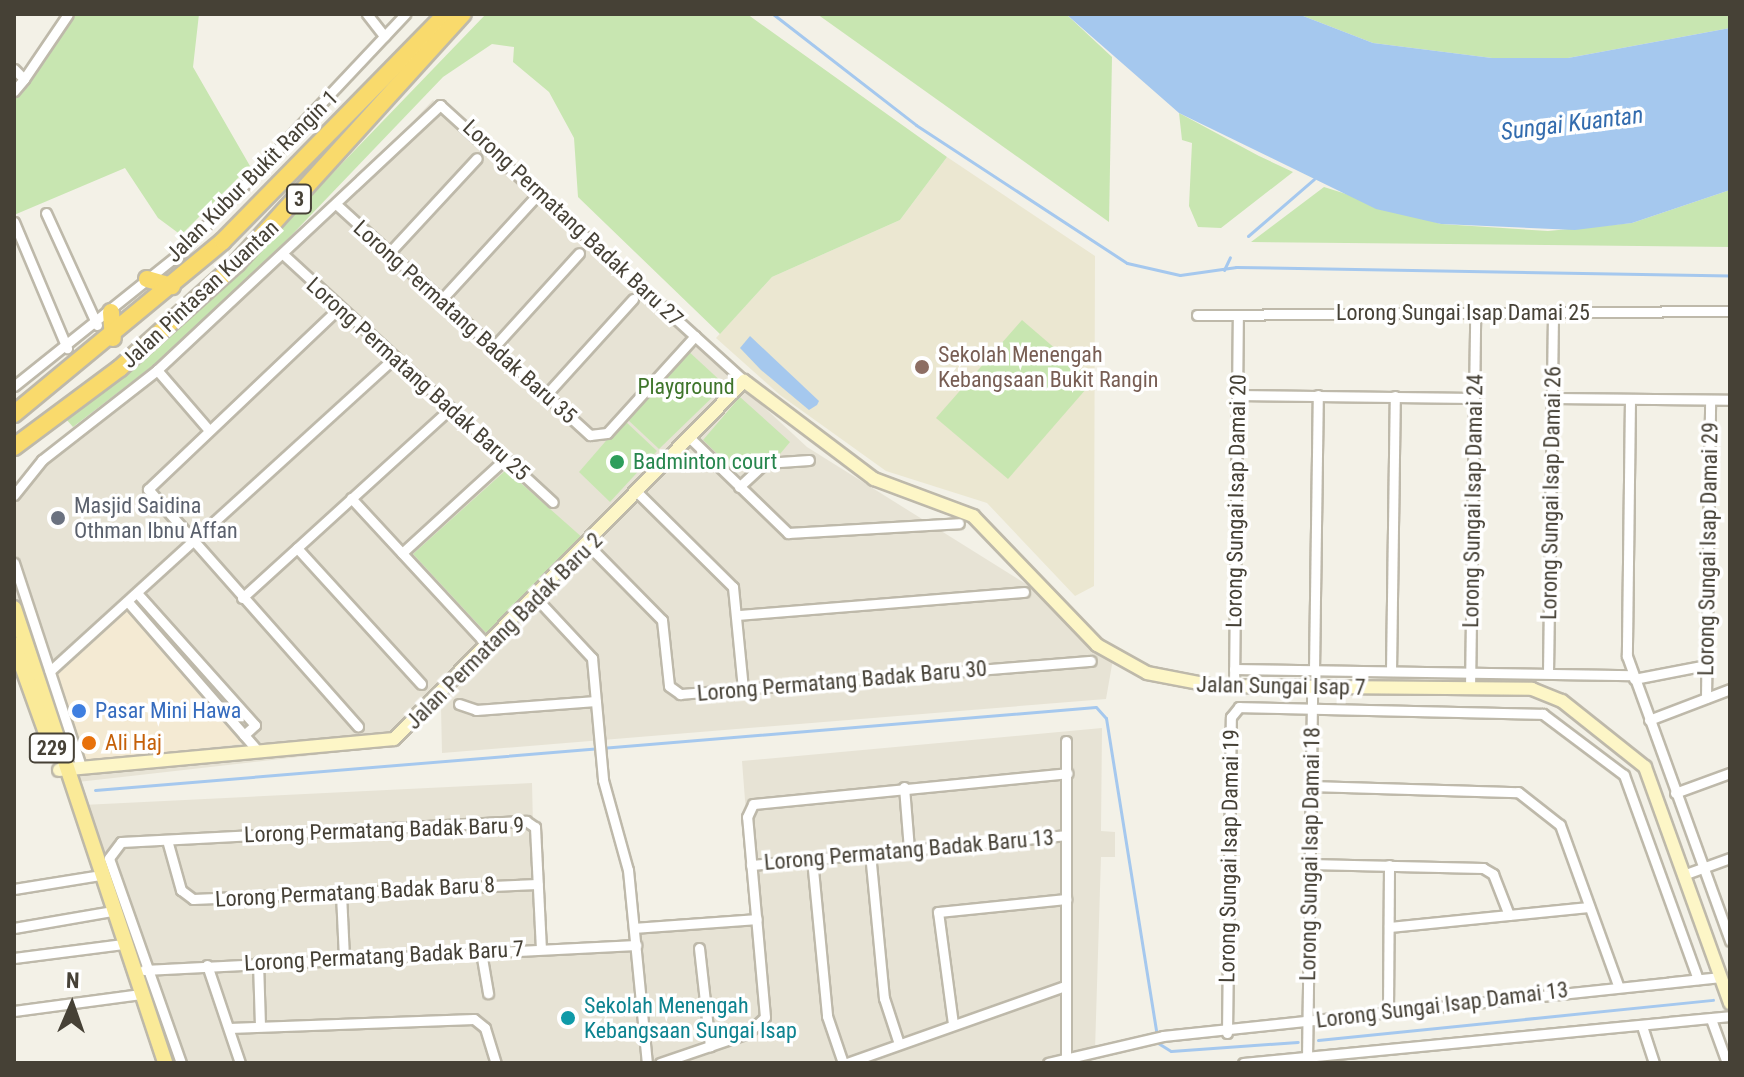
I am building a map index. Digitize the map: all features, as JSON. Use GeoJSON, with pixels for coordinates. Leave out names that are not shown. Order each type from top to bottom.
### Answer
{"type":"FeatureCollection","features":[{"type":"Feature","properties":{"kind":"highway","name":"Jalan Pintasan Kuantan"},"geometry":{"type":"LineString","coordinates":[[14,414],[113,338],[223,241],[446,14]]}},
{"type":"Feature","properties":{"kind":"highway","name":"Jalan Pintasan Kuantan"},"geometry":{"type":"LineString","coordinates":[[14,447],[237,263],[463,14]]}},
{"type":"Feature","properties":{"kind":"highway"},"geometry":{"type":"LineString","coordinates":[[14,424],[150,319],[193,281],[223,241]]}},
{"type":"Feature","properties":{"kind":"highway"},"geometry":{"type":"LineString","coordinates":[[147,279],[172,286]]}},
{"type":"Feature","properties":{"kind":"highway"},"geometry":{"type":"LineString","coordinates":[[111,312],[113,338]]}},
{"type":"Feature","properties":{"kind":"highway"},"geometry":{"type":"LineString","coordinates":[[14,454],[37,431]]}},
{"type":"Feature","properties":{"kind":"main road","name":"229"},"geometry":{"type":"LineString","coordinates":[[14,608],[69,769],[92,852],[123,944],[140,970],[141,994],[165,1063]]}},
{"type":"Feature","properties":{"kind":"main road","name":"229"},"geometry":{"type":"LineString","coordinates":[[14,644],[69,769]]}},
{"type":"Feature","properties":{"kind":"street"},"geometry":{"type":"LineString","coordinates":[[14,91],[68,14]]}},
{"type":"Feature","properties":{"kind":"street"},"geometry":{"type":"LineString","coordinates":[[367,14],[384,36]]}},
{"type":"Feature","properties":{"kind":"street","name":"Jalan Kubur Bukit Rangin 1"},"geometry":{"type":"LineString","coordinates":[[14,386],[97,325],[147,279],[330,99],[405,14]]}},
{"type":"Feature","properties":{"kind":"street"},"geometry":{"type":"LineString","coordinates":[[14,69],[24,79]]}},
{"type":"Feature","properties":{"kind":"street","name":"Lorong Permatang Badak Baru 27"},"geometry":{"type":"LineString","coordinates":[[14,495],[42,460],[157,370],[284,255],[440,105],[744,381]]}},
{"type":"Feature","properties":{"kind":"street"},"geometry":{"type":"LineString","coordinates":[[389,253],[477,158]]}},
{"type":"Feature","properties":{"kind":"street"},"geometry":{"type":"LineString","coordinates":[[441,300],[539,193]]}},
{"type":"Feature","properties":{"kind":"street","name":"Lorong Permatang Badak Baru 35"},"geometry":{"type":"LineString","coordinates":[[337,205],[585,432],[602,435],[695,336]]}},
{"type":"Feature","properties":{"kind":"street"},"geometry":{"type":"LineString","coordinates":[[46,213],[97,325]]}},
{"type":"Feature","properties":{"kind":"street"},"geometry":{"type":"LineString","coordinates":[[14,222],[67,348]]}},
{"type":"Feature","properties":{"kind":"street"},"geometry":{"type":"LineString","coordinates":[[493,348],[579,253]]}},
{"type":"Feature","properties":{"kind":"street","name":"Lorong Permatang Badak Baru 25"},"geometry":{"type":"LineString","coordinates":[[284,255],[553,502]]}},
{"type":"Feature","properties":{"kind":"street"},"geometry":{"type":"LineString","coordinates":[[545,396],[633,299]]}},
{"type":"Feature","properties":{"kind":"street"},"geometry":{"type":"LineString","coordinates":[[340,307],[207,428],[148,489],[192,543],[358,726]]}},
{"type":"Feature","properties":{"kind":"street","name":"Lorong Sungai Isap Damai 25"},"geometry":{"type":"LineString","coordinates":[[1197,315],[1730,311]]}},
{"type":"Feature","properties":{"kind":"street","name":"Lorong Sungai Isap Damai 24"},"geometry":{"type":"LineString","coordinates":[[1470,689],[1475,313]]}},
{"type":"Feature","properties":{"kind":"street","name":"Lorong Sungai Isap Damai 26"},"geometry":{"type":"LineString","coordinates":[[1548,673],[1553,313]]}},
{"type":"Feature","properties":{"kind":"street","name":"Lorong Sungai Isap Damai 20"},"geometry":{"type":"LineString","coordinates":[[1234,687],[1238,315]]}},
{"type":"Feature","properties":{"kind":"street"},"geometry":{"type":"LineString","coordinates":[[50,671],[395,357]]}},
{"type":"Feature","properties":{"kind":"street"},"geometry":{"type":"LineString","coordinates":[[157,370],[207,428]]}},
{"type":"Feature","properties":{"kind":"street","name":"Jalan Permatang Badak Baru 2"},"geometry":{"type":"LineString","coordinates":[[69,769],[394,739],[640,495],[744,381]]}},
{"type":"Feature","properties":{"kind":"street","name":"Jalan Sungai Isap 7"},"geometry":{"type":"LineString","coordinates":[[744,381],[874,479],[973,516],[1108,653],[1170,680],[1234,687],[1547,692],[1635,753],[1730,1003]]}},
{"type":"Feature","properties":{"kind":"street"},"geometry":{"type":"LineString","coordinates":[[1237,395],[1474,398]]}},
{"type":"Feature","properties":{"kind":"street"},"geometry":{"type":"LineString","coordinates":[[1314,670],[1318,395]]}},
{"type":"Feature","properties":{"kind":"street"},"geometry":{"type":"LineString","coordinates":[[1391,671],[1395,396]]}},
{"type":"Feature","properties":{"kind":"street"},"geometry":{"type":"LineString","coordinates":[[1553,398],[1730,400]]}},
{"type":"Feature","properties":{"kind":"street"},"geometry":{"type":"LineString","coordinates":[[1630,399],[1626,648],[1633,677],[1730,941]]}},
{"type":"Feature","properties":{"kind":"street","name":"Lorong Sungai Isap Damai 29"},"geometry":{"type":"LineString","coordinates":[[1706,698],[1710,400]]}},
{"type":"Feature","properties":{"kind":"street"},"geometry":{"type":"LineString","coordinates":[[242,598],[451,408]]}},
{"type":"Feature","properties":{"kind":"street"},"geometry":{"type":"LineString","coordinates":[[692,440],[775,524],[797,535],[959,523]]}},
{"type":"Feature","properties":{"kind":"street"},"geometry":{"type":"LineString","coordinates":[[402,553],[505,459]]}},
{"type":"Feature","properties":{"kind":"street"},"geometry":{"type":"LineString","coordinates":[[739,487],[765,463],[809,460]]}},
{"type":"Feature","properties":{"kind":"street"},"geometry":{"type":"LineString","coordinates":[[640,495],[729,582],[738,615],[743,689]]}},
{"type":"Feature","properties":{"kind":"street"},"geometry":{"type":"LineString","coordinates":[[351,498],[489,647]]}},
{"type":"Feature","properties":{"kind":"street","name":"Lorong Permatang Badak Baru 30"},"geometry":{"type":"LineString","coordinates":[[589,546],[662,620],[675,692],[1091,661]]}},
{"type":"Feature","properties":{"kind":"street"},"geometry":{"type":"LineString","coordinates":[[297,548],[421,684]]}},
{"type":"Feature","properties":{"kind":"street"},"geometry":{"type":"LineString","coordinates":[[14,563],[50,671],[69,769]]}},
{"type":"Feature","properties":{"kind":"street"},"geometry":{"type":"LineString","coordinates":[[738,615],[1024,592]]}},
{"type":"Feature","properties":{"kind":"street"},"geometry":{"type":"LineString","coordinates":[[137,593],[255,725],[244,735]]}},
{"type":"Feature","properties":{"kind":"street"},"geometry":{"type":"LineString","coordinates":[[537,599],[589,652],[600,754],[634,928],[647,1063]]}},
{"type":"Feature","properties":{"kind":"street"},"geometry":{"type":"LineString","coordinates":[[128,602],[259,752]]}},
{"type":"Feature","properties":{"kind":"street"},"geometry":{"type":"LineString","coordinates":[[1234,669],[1633,677],[1706,665]]}},
{"type":"Feature","properties":{"kind":"street","name":"Lorong Sungai Isap Damai 18"},"geometry":{"type":"LineString","coordinates":[[1307,1060],[1312,687]]}},
{"type":"Feature","properties":{"kind":"street"},"geometry":{"type":"LineString","coordinates":[[1649,720],[1730,689]]}},
{"type":"Feature","properties":{"kind":"street"},"geometry":{"type":"LineString","coordinates":[[459,704],[476,710],[596,701]]}},
{"type":"Feature","properties":{"kind":"street"},"geometry":{"type":"LineString","coordinates":[[1312,708],[1529,711],[1586,743],[1624,775],[1698,979]]}},
{"type":"Feature","properties":{"kind":"street","name":"Lorong Sungai Isap Damai 19"},"geometry":{"type":"LineString","coordinates":[[1227,1033],[1231,712],[1312,708]]}},
{"type":"Feature","properties":{"kind":"street"},"geometry":{"type":"LineString","coordinates":[[1066,741],[1066,1057]]}},
{"type":"Feature","properties":{"kind":"street"},"geometry":{"type":"LineString","coordinates":[[660,1063],[754,1030],[765,1017],[751,865],[753,804],[1067,773]]}},
{"type":"Feature","properties":{"kind":"street"},"geometry":{"type":"LineString","coordinates":[[1675,793],[1730,773]]}},
{"type":"Feature","properties":{"kind":"street"},"geometry":{"type":"LineString","coordinates":[[1310,786],[1518,792],[1560,825],[1618,985]]}},
{"type":"Feature","properties":{"kind":"street"},"geometry":{"type":"LineString","coordinates":[[904,787],[909,849]]}},
{"type":"Feature","properties":{"kind":"street","name":"Lorong Permatang Badak Baru 9"},"geometry":{"type":"LineString","coordinates":[[140,970],[111,847],[167,840],[526,821],[535,827],[541,949]]}},
{"type":"Feature","properties":{"kind":"street","name":"Lorong Permatang Badak Baru 13"},"geometry":{"type":"LineString","coordinates":[[751,865],[1066,835]]}},
{"type":"Feature","properties":{"kind":"street","name":"Lorong Permatang Badak Baru 8"},"geometry":{"type":"LineString","coordinates":[[167,840],[188,898],[538,884]]}},
{"type":"Feature","properties":{"kind":"street"},"geometry":{"type":"LineString","coordinates":[[870,853],[884,998],[899,1044]]}},
{"type":"Feature","properties":{"kind":"street"},"geometry":{"type":"LineString","coordinates":[[1683,875],[1730,858]]}},
{"type":"Feature","properties":{"kind":"street"},"geometry":{"type":"LineString","coordinates":[[812,859],[827,1016],[845,1063],[1065,986]]}},
{"type":"Feature","properties":{"kind":"street"},"geometry":{"type":"LineString","coordinates":[[1309,864],[1483,868],[1493,874],[1509,915]]}},
{"type":"Feature","properties":{"kind":"street"},"geometry":{"type":"LineString","coordinates":[[1388,1011],[1389,865]]}},
{"type":"Feature","properties":{"kind":"street"},"geometry":{"type":"LineString","coordinates":[[14,889],[100,875]]}},
{"type":"Feature","properties":{"kind":"street"},"geometry":{"type":"LineString","coordinates":[[341,894],[344,958]]}},
{"type":"Feature","properties":{"kind":"street"},"geometry":{"type":"LineString","coordinates":[[953,1024],[938,912],[1066,899]]}},
{"type":"Feature","properties":{"kind":"street"},"geometry":{"type":"LineString","coordinates":[[1389,927],[1589,907]]}},
{"type":"Feature","properties":{"kind":"street"},"geometry":{"type":"LineString","coordinates":[[14,928],[112,911]]}},
{"type":"Feature","properties":{"kind":"street"},"geometry":{"type":"LineString","coordinates":[[634,928],[757,919]]}},
{"type":"Feature","properties":{"kind":"street"},"geometry":{"type":"LineString","coordinates":[[14,958],[123,944]]}},
{"type":"Feature","properties":{"kind":"street","name":"Lorong Permatang Badak Baru 7"},"geometry":{"type":"LineString","coordinates":[[140,970],[636,945]]}},
{"type":"Feature","properties":{"kind":"street"},"geometry":{"type":"LineString","coordinates":[[699,948],[710,1046]]}},
{"type":"Feature","properties":{"kind":"street"},"geometry":{"type":"LineString","coordinates":[[481,952],[488,993]]}},
{"type":"Feature","properties":{"kind":"street"},"geometry":{"type":"LineString","coordinates":[[258,962],[260,1026]]}},
{"type":"Feature","properties":{"kind":"street"},"geometry":{"type":"LineString","coordinates":[[207,965],[240,1063]]}},
{"type":"Feature","properties":{"kind":"street"},"geometry":{"type":"LineString","coordinates":[[140,970],[181,1063]]}},
{"type":"Feature","properties":{"kind":"street","name":"Lorong Sungai Isap Damai 13"},"geometry":{"type":"LineString","coordinates":[[1048,1063],[1151,1037],[1227,1033],[1388,1011],[1618,985],[1721,977]]}},
{"type":"Feature","properties":{"kind":"street"},"geometry":{"type":"LineString","coordinates":[[14,1011],[141,994]]}},
{"type":"Feature","properties":{"kind":"street"},"geometry":{"type":"LineString","coordinates":[[1243,1063],[1307,1060],[1730,1016]]}},
{"type":"Feature","properties":{"kind":"street"},"geometry":{"type":"LineString","coordinates":[[229,1028],[474,1019],[496,1063]]}},
{"type":"Feature","properties":{"kind":"street"},"geometry":{"type":"LineString","coordinates":[[1711,1019],[1727,1063]]}},
{"type":"Feature","properties":{"kind":"street"},"geometry":{"type":"LineString","coordinates":[[1642,1026],[1654,1063]]}},
{"type":"Feature","properties":{"kind":"shaded area"},"geometry":{"type":"Polygon","coordinates":[[[433,100],[807,447],[1045,596],[1113,659],[1106,699],[442,753],[441,707],[401,742],[378,748],[69,783],[14,599],[14,489],[33,463],[152,380],[277,266],[433,100]]]}},
{"type":"Feature","properties":{"kind":"shaded area","name":"Sekolah Menengah Kebangsaan Bukit Rangin"},"geometry":{"type":"Polygon","coordinates":[[[947,157],[1095,256],[1094,586],[1075,596],[987,503],[886,471],[780,395],[716,338],[772,277],[900,220],[947,157]]]}},
{"type":"Feature","properties":{"kind":"shaded area"},"geometry":{"type":"Polygon","coordinates":[[[124,608],[242,744],[83,761],[55,672],[124,608]]]}},
{"type":"Feature","properties":{"kind":"shaded area"},"geometry":{"type":"Polygon","coordinates":[[[1102,728],[1101,831],[1115,832],[1115,857],[1101,857],[1095,1050],[1054,1063],[161,1063],[83,805],[532,783],[536,953],[631,953],[630,925],[754,917],[742,761],[1102,728]]]}},
{"type":"Feature","properties":{"kind":"green space"},"geometry":{"type":"Polygon","coordinates":[[[71,14],[199,14],[193,67],[250,166],[181,235],[158,218],[125,168],[14,215],[14,95],[71,14]]]}},
{"type":"Feature","properties":{"kind":"green space"},"geometry":{"type":"Polygon","coordinates":[[[486,14],[747,14],[947,157],[900,220],[772,277],[720,334],[578,197],[574,138],[549,92],[513,62],[514,47],[492,44],[443,77],[284,243],[155,364],[73,427],[66,419],[246,263],[486,14]]]}},
{"type":"Feature","properties":{"kind":"green space"},"geometry":{"type":"Polygon","coordinates":[[[817,14],[1066,14],[1112,57],[1109,222],[817,14]]]}},
{"type":"Feature","properties":{"kind":"green space"},"geometry":{"type":"Polygon","coordinates":[[[1298,14],[1730,14],[1730,28],[1568,58],[1492,58],[1373,43],[1298,14]]]}},
{"type":"Feature","properties":{"kind":"green space"},"geometry":{"type":"Polygon","coordinates":[[[1179,113],[1293,172],[1221,228],[1198,227],[1189,206],[1192,143],[1182,140],[1179,113]]]}},
{"type":"Feature","properties":{"kind":"green space"},"geometry":{"type":"Polygon","coordinates":[[[1324,187],[1441,224],[1548,231],[1632,223],[1730,190],[1730,247],[1251,242],[1324,187]]]}},
{"type":"Feature","properties":{"kind":"green space"},"geometry":{"type":"Polygon","coordinates":[[[1022,320],[1093,381],[1008,479],[936,418],[1022,320]]]}},
{"type":"Feature","properties":{"kind":"green space","name":"Playground"},"geometry":{"type":"Polygon","coordinates":[[[686,349],[725,385],[659,449],[627,419],[686,349]]]}},
{"type":"Feature","properties":{"kind":"green space","name":"Playground"},"geometry":{"type":"Polygon","coordinates":[[[740,397],[790,442],[780,454],[760,453],[737,473],[703,440],[740,397]]]}},
{"type":"Feature","properties":{"kind":"green space","name":"Badminton court"},"geometry":{"type":"Polygon","coordinates":[[[624,420],[657,451],[610,502],[579,472],[624,420]]]}},
{"type":"Feature","properties":{"kind":"green space"},"geometry":{"type":"Polygon","coordinates":[[[506,470],[584,539],[488,635],[413,554],[506,470]]]}},
{"type":"Feature","properties":{"kind":"water","name":"Sungai Kuantan"},"geometry":{"type":"Polygon","coordinates":[[[1066,14],[1298,14],[1373,43],[1492,58],[1568,58],[1730,28],[1730,190],[1632,223],[1575,230],[1441,224],[1376,209],[1179,113],[1066,14]]]}},
{"type":"Feature","properties":{"kind":"water"},"geometry":{"type":"Polygon","coordinates":[[[750,336],[819,401],[817,405],[809,410],[761,370],[740,348],[750,336]]]}},
{"type":"Feature","properties":{"kind":"waterway"},"geometry":{"type":"LineString","coordinates":[[773,14],[916,125],[1127,263],[1180,275],[1236,267],[1730,276]]}},
{"type":"Feature","properties":{"kind":"waterway"},"geometry":{"type":"LineString","coordinates":[[1248,236],[1314,179]]}},
{"type":"Feature","properties":{"kind":"waterway"},"geometry":{"type":"LineString","coordinates":[[1224,270],[1230,257]]}},
{"type":"Feature","properties":{"kind":"waterway"},"geometry":{"type":"LineString","coordinates":[[95,790],[1096,707],[1106,718],[1158,1043],[1171,1051],[1298,1042]]}},
{"type":"Feature","properties":{"kind":"waterway"},"geometry":{"type":"LineString","coordinates":[[1318,1040],[1713,1000]]}},
{"type":"Feature","properties":{"kind":"place","name":"Sekolah Menengah Kebangsaan Bukit Rangin"},"geometry":{"type":"Point","coordinates":[922,367]}},
{"type":"Feature","properties":{"kind":"place","name":"Badminton court"},"geometry":{"type":"Point","coordinates":[617,462]}},
{"type":"Feature","properties":{"kind":"place","name":"Masjid Saidina Othman Ibnu Affan"},"geometry":{"type":"Point","coordinates":[58,518]}},
{"type":"Feature","properties":{"kind":"place","name":"Pasar Mini Hawa"},"geometry":{"type":"Point","coordinates":[79,711]}},
{"type":"Feature","properties":{"kind":"place","name":"Ali Haj"},"geometry":{"type":"Point","coordinates":[89,743]}},
{"type":"Feature","properties":{"kind":"place","name":"Sekolah Menengah Kebangsaan Sungai Isap"},"geometry":{"type":"Point","coordinates":[568,1018]}}]}
